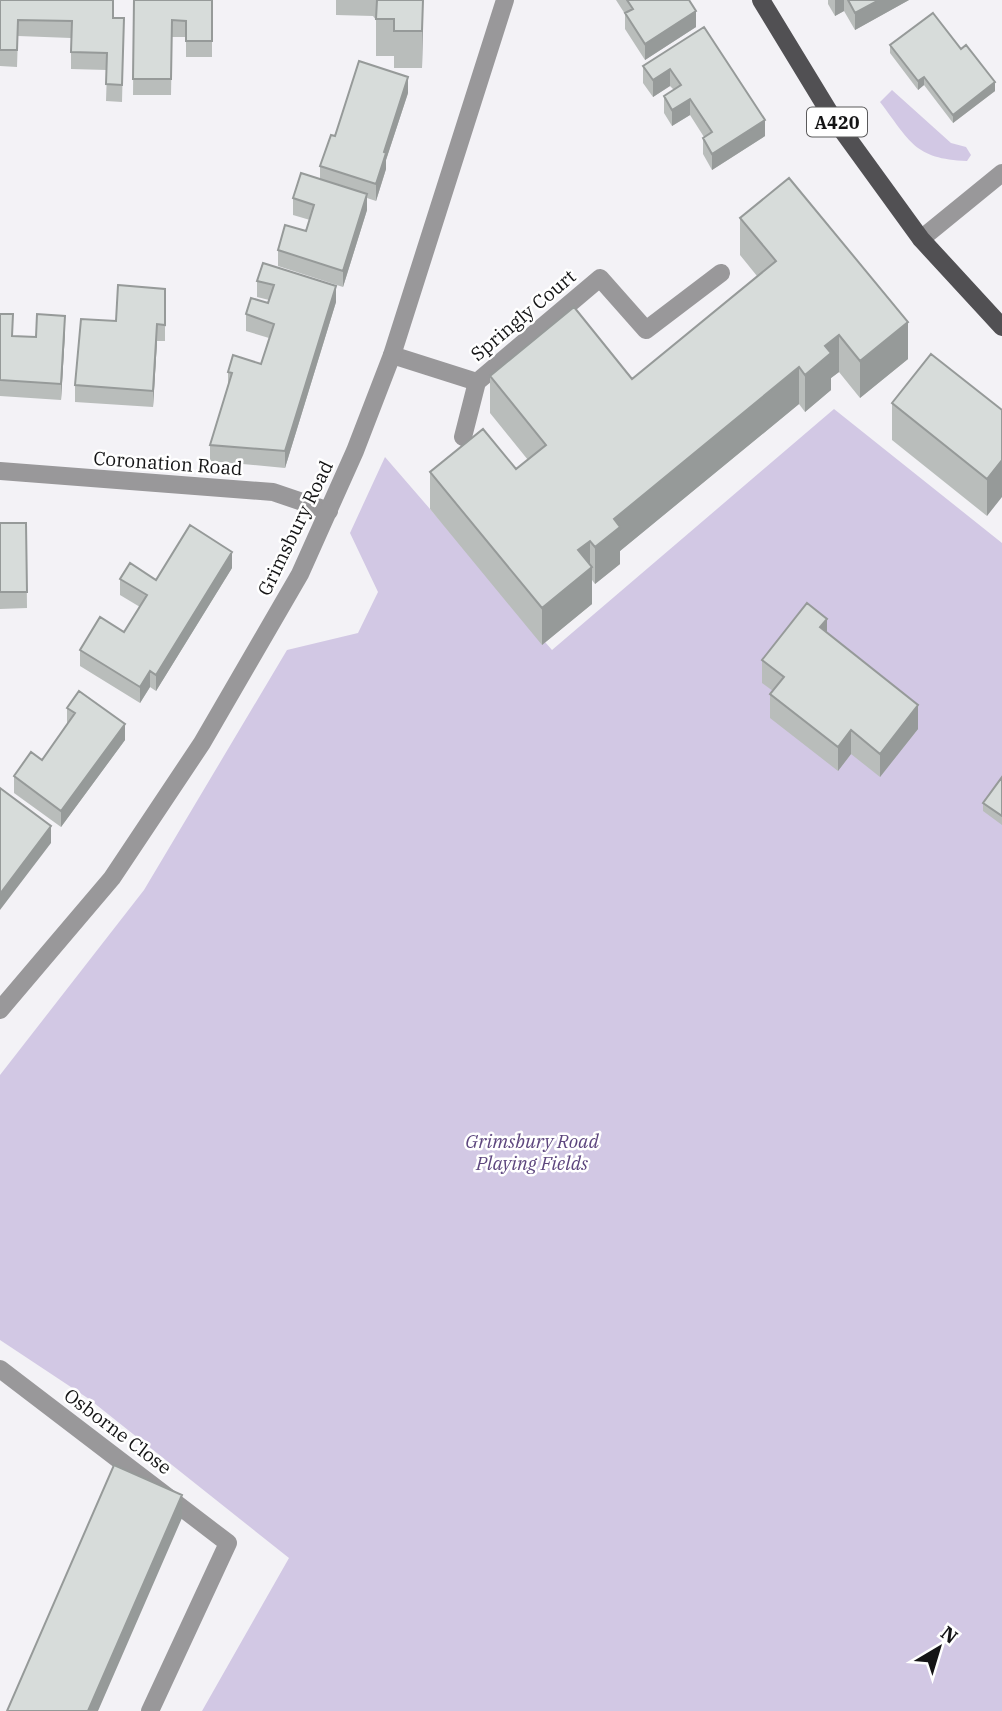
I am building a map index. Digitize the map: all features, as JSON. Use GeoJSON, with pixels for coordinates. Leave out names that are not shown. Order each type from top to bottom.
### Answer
{"type":"FeatureCollection","features":[{"type":"Feature","properties":{"kind":"main road","name":"A420"},"geometry":{"type":"LineString","coordinates":[[761,0],[831,114],[921,239],[1002,327]]}},
{"type":"Feature","properties":{"kind":"street","name":"Grimsbury Road"},"geometry":{"type":"LineString","coordinates":[[0,1010],[112,877],[202,743],[300,574],[329,511],[392,355],[505,0]]}},
{"type":"Feature","properties":{"kind":"street"},"geometry":{"type":"LineString","coordinates":[[921,239],[1002,173]]}},
{"type":"Feature","properties":{"kind":"street","name":"Springly Court"},"geometry":{"type":"LineString","coordinates":[[463,437],[477,382],[600,278],[646,330],[721,273]]}},
{"type":"Feature","properties":{"kind":"street","name":"Springly Court"},"geometry":{"type":"LineString","coordinates":[[392,355],[477,382]]}},
{"type":"Feature","properties":{"kind":"street","name":"Coronation Road"},"geometry":{"type":"LineString","coordinates":[[0,471],[273,492],[329,511]]}},
{"type":"Feature","properties":{"kind":"street","name":"Osborne Close"},"geometry":{"type":"LineString","coordinates":[[0,1368],[229,1543],[150,1711]]}},
{"type":"Feature","properties":{"kind":"green space"},"geometry":{"type":"Polygon","coordinates":[[[892,90],[951,143],[966,147],[971,155],[967,161],[935,156],[915,145],[880,102],[892,90]]]}},
{"type":"Feature","properties":{"kind":"green space","name":"Grimsbury Road Playing Fields"},"geometry":{"type":"Polygon","coordinates":[[[834,409],[1002,543],[1002,1711],[202,1711],[289,1558],[89,1399],[0,1340],[0,1075],[144,890],[287,650],[358,633],[378,592],[350,533],[385,457],[552,650],[834,409]]]}},
{"type":"Feature","properties":{"kind":"building"},"geometry":{"type":"Polygon","coordinates":[[[0,0],[113,0],[113,18],[124,18],[122,85],[106,84],[107,53],[71,52],[72,21],[18,20],[17,50],[0,50],[0,0]]]}},
{"type":"Feature","properties":{"kind":"building"},"geometry":{"type":"Polygon","coordinates":[[[134,0],[212,0],[212,41],[186,41],[186,21],[172,20],[171,79],[133,79],[134,0]]]}},
{"type":"Feature","properties":{"kind":"building"},"geometry":{"type":"Polygon","coordinates":[[[377,0],[423,0],[422,31],[394,31],[394,19],[376,19],[377,0]]]}},
{"type":"Feature","properties":{"kind":"building"},"geometry":{"type":"Polygon","coordinates":[[[627,0],[689,0],[696,11],[645,44],[625,13],[633,9],[627,0]]]}},
{"type":"Feature","properties":{"kind":"building"},"geometry":{"type":"Polygon","coordinates":[[[848,0],[879,0],[855,13],[848,0]]]}},
{"type":"Feature","properties":{"kind":"building"},"geometry":{"type":"Polygon","coordinates":[[[933,13],[961,49],[966,45],[995,82],[953,115],[924,77],[918,81],[890,45],[933,13]]]}},
{"type":"Feature","properties":{"kind":"building"},"geometry":{"type":"Polygon","coordinates":[[[704,27],[765,120],[712,154],[703,138],[712,132],[690,99],[672,110],[664,96],[681,85],[670,69],[653,80],[643,66],[704,27]]]}},
{"type":"Feature","properties":{"kind":"building"},"geometry":{"type":"Polygon","coordinates":[[[359,61],[408,77],[376,184],[320,166],[331,135],[335,136],[359,61]]]}},
{"type":"Feature","properties":{"kind":"building"},"geometry":{"type":"Polygon","coordinates":[[[301,173],[367,194],[343,271],[278,250],[285,225],[306,231],[314,205],[293,198],[301,173]]]}},
{"type":"Feature","properties":{"kind":"building"},"geometry":{"type":"Polygon","coordinates":[[[789,178],[908,322],[860,361],[839,335],[825,346],[831,353],[805,375],[799,367],[614,519],[620,527],[595,547],[590,541],[578,550],[592,567],[542,608],[430,472],[483,429],[516,469],[546,445],[490,376],[574,307],[632,379],[776,261],[740,218],[789,178]]]}},
{"type":"Feature","properties":{"kind":"building"},"geometry":{"type":"Polygon","coordinates":[[[263,263],[336,286],[285,451],[210,445],[232,373],[228,372],[233,355],[261,364],[274,324],[246,314],[251,298],[268,303],[274,285],[257,281],[263,263]]]}},
{"type":"Feature","properties":{"kind":"building"},"geometry":{"type":"Polygon","coordinates":[[[118,285],[165,289],[165,325],[157,324],[153,391],[75,385],[81,319],[116,321],[118,285]]]}},
{"type":"Feature","properties":{"kind":"building"},"geometry":{"type":"Polygon","coordinates":[[[0,314],[13,314],[12,336],[36,337],[37,314],[65,316],[61,384],[0,380],[0,314]]]}},
{"type":"Feature","properties":{"kind":"building"},"geometry":{"type":"Polygon","coordinates":[[[931,354],[1002,410],[1002,460],[987,479],[892,403],[931,354]]]}},
{"type":"Feature","properties":{"kind":"building"},"geometry":{"type":"Polygon","coordinates":[[[0,523],[26,523],[27,592],[0,592],[0,523]]]}},
{"type":"Feature","properties":{"kind":"building"},"geometry":{"type":"Polygon","coordinates":[[[190,525],[232,552],[156,675],[150,671],[140,687],[80,650],[100,617],[124,632],[147,595],[120,579],[130,563],[156,580],[190,525]]]}},
{"type":"Feature","properties":{"kind":"building"},"geometry":{"type":"Polygon","coordinates":[[[807,603],[827,619],[820,627],[918,705],[880,754],[851,730],[838,747],[770,694],[784,677],[762,660],[807,603]]]}},
{"type":"Feature","properties":{"kind":"building"},"geometry":{"type":"Polygon","coordinates":[[[79,691],[125,724],[61,811],[14,776],[31,752],[42,760],[75,713],[67,708],[79,691]]]}},
{"type":"Feature","properties":{"kind":"building"},"geometry":{"type":"Polygon","coordinates":[[[1002,777],[1002,816],[983,803],[1002,777]]]}},
{"type":"Feature","properties":{"kind":"building"},"geometry":{"type":"Polygon","coordinates":[[[0,788],[51,826],[0,894],[0,788]]]}},
{"type":"Feature","properties":{"kind":"building"},"geometry":{"type":"Polygon","coordinates":[[[114,1465],[182,1495],[88,1711],[7,1711],[114,1465]]]}}]}
